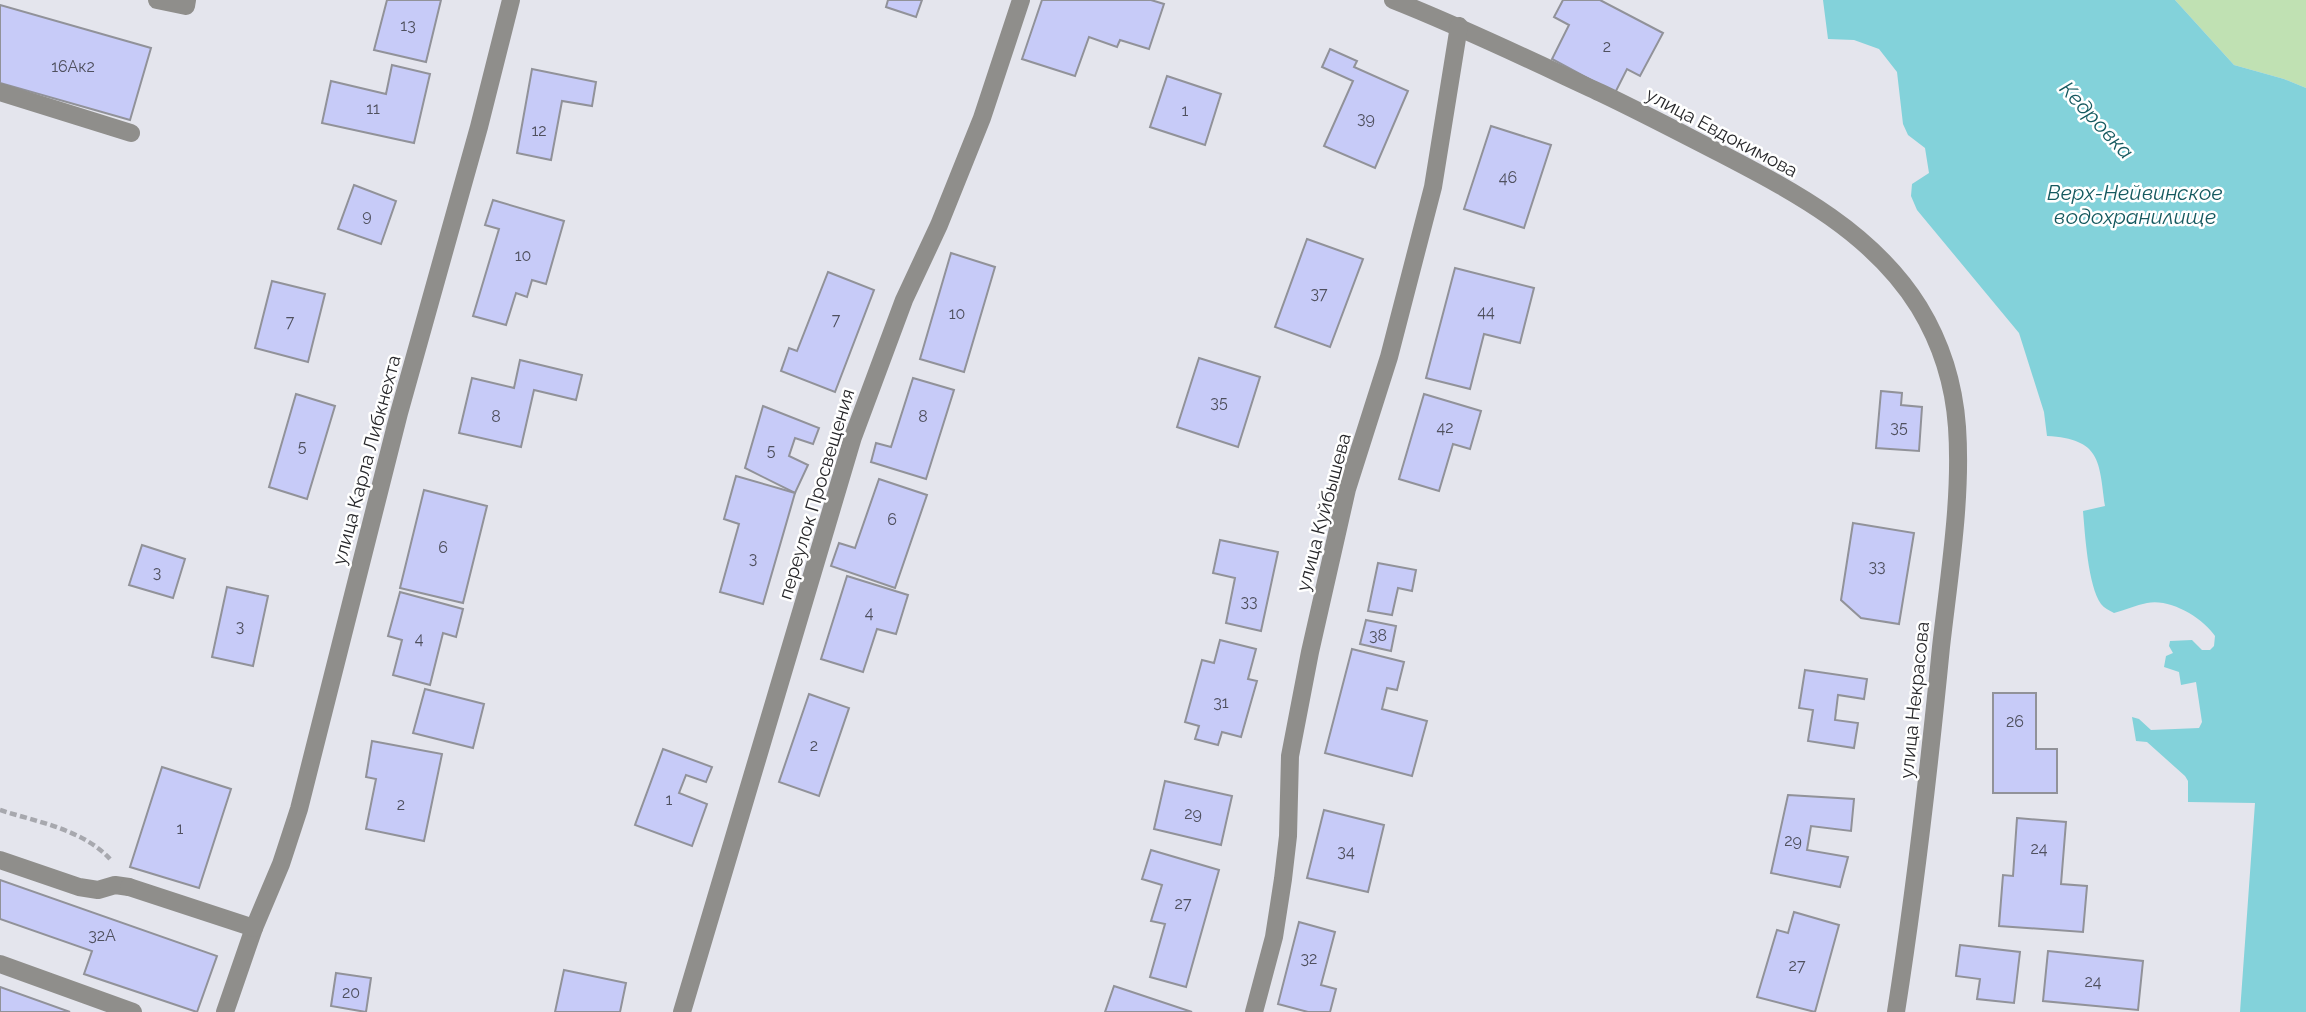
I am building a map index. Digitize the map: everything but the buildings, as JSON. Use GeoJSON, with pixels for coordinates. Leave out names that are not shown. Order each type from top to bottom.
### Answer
{"type":"FeatureCollection","features":[{"type":"Feature","properties":{"kind":"street"},"geometry":{"type":"LineString","coordinates":[[157,0],[186,6],[187,0]]}},
{"type":"Feature","properties":{"kind":"street","name":"улица Карла Либкнехта"},"geometry":{"type":"LineString","coordinates":[[225,1012],[299,809],[399,414],[479,127],[511,0]]}},
{"type":"Feature","properties":{"kind":"street","name":"переулок Просвещения"},"geometry":{"type":"LineString","coordinates":[[682,1012],[853,437],[904,300],[939,225],[982,118],[1021,0]]}},
{"type":"Feature","properties":{"kind":"street","name":"улица Евдокимова"},"geometry":{"type":"LineString","coordinates":[[1393,0],[1459,26],[1646,115],[1784,187],[1846,228],[1880,257],[1918,306],[1945,363],[1952,391]]}},
{"type":"Feature","properties":{"kind":"street","name":"улица Куйбышева"},"geometry":{"type":"LineString","coordinates":[[1254,1012],[1274,937],[1283,879],[1288,836],[1290,756],[1307,664],[1348,489],[1390,357],[1433,187],[1459,26]]}},
{"type":"Feature","properties":{"kind":"street"},"geometry":{"type":"LineString","coordinates":[[0,92],[131,133]]}},
{"type":"Feature","properties":{"kind":"street","name":"улица Некрасова"},"geometry":{"type":"LineString","coordinates":[[1896,1012],[1924,804],[1951,561],[1957,463],[1957,426],[1952,391]]}},
{"type":"Feature","properties":{"kind":"street"},"geometry":{"type":"LineString","coordinates":[[0,860],[79,887],[98,890],[115,885],[129,887],[254,928]]}},
{"type":"Feature","properties":{"kind":"street"},"geometry":{"type":"LineString","coordinates":[[0,964],[133,1012]]}},
{"type":"Feature","properties":{"kind":"path"},"geometry":{"type":"LineString","coordinates":[[0,810],[77,835],[102,851],[116,866],[129,887]]}},
{"type":"Feature","properties":{"kind":"green space"},"geometry":{"type":"Polygon","coordinates":[[[2175,0],[2306,0],[2306,88],[2234,65],[2175,0]]]}},
{"type":"Feature","properties":{"kind":"water","name":"Верх-Нейвинское водохранилище"},"geometry":{"type":"Polygon","coordinates":[[[1823,0],[2175,0],[2234,65],[2306,88],[2306,1012],[2240,1012],[2255,803],[2188,802],[2188,781],[2185,776],[2147,742],[2136,741],[2132,717],[2139,719],[2151,730],[2199,728],[2202,722],[2196,682],[2181,685],[2179,672],[2164,667],[2166,656],[2173,653],[2169,646],[2170,641],[2192,640],[2202,650],[2210,650],[2214,646],[2215,636],[2194,616],[2175,606],[2147,603],[2114,613],[2101,604],[2090,573],[2083,511],[2105,506],[2101,477],[2094,455],[2078,442],[2047,436],[2044,412],[2019,333],[1917,210],[1911,196],[1912,184],[1929,173],[1925,148],[1908,135],[1903,124],[1897,72],[1879,49],[1854,40],[1828,39],[1823,0]]]}},
{"type":"Feature","properties":{"kind":"water label","name":"Кедровка"},"geometry":{"type":"Point","coordinates":[2097,120]}}]}
